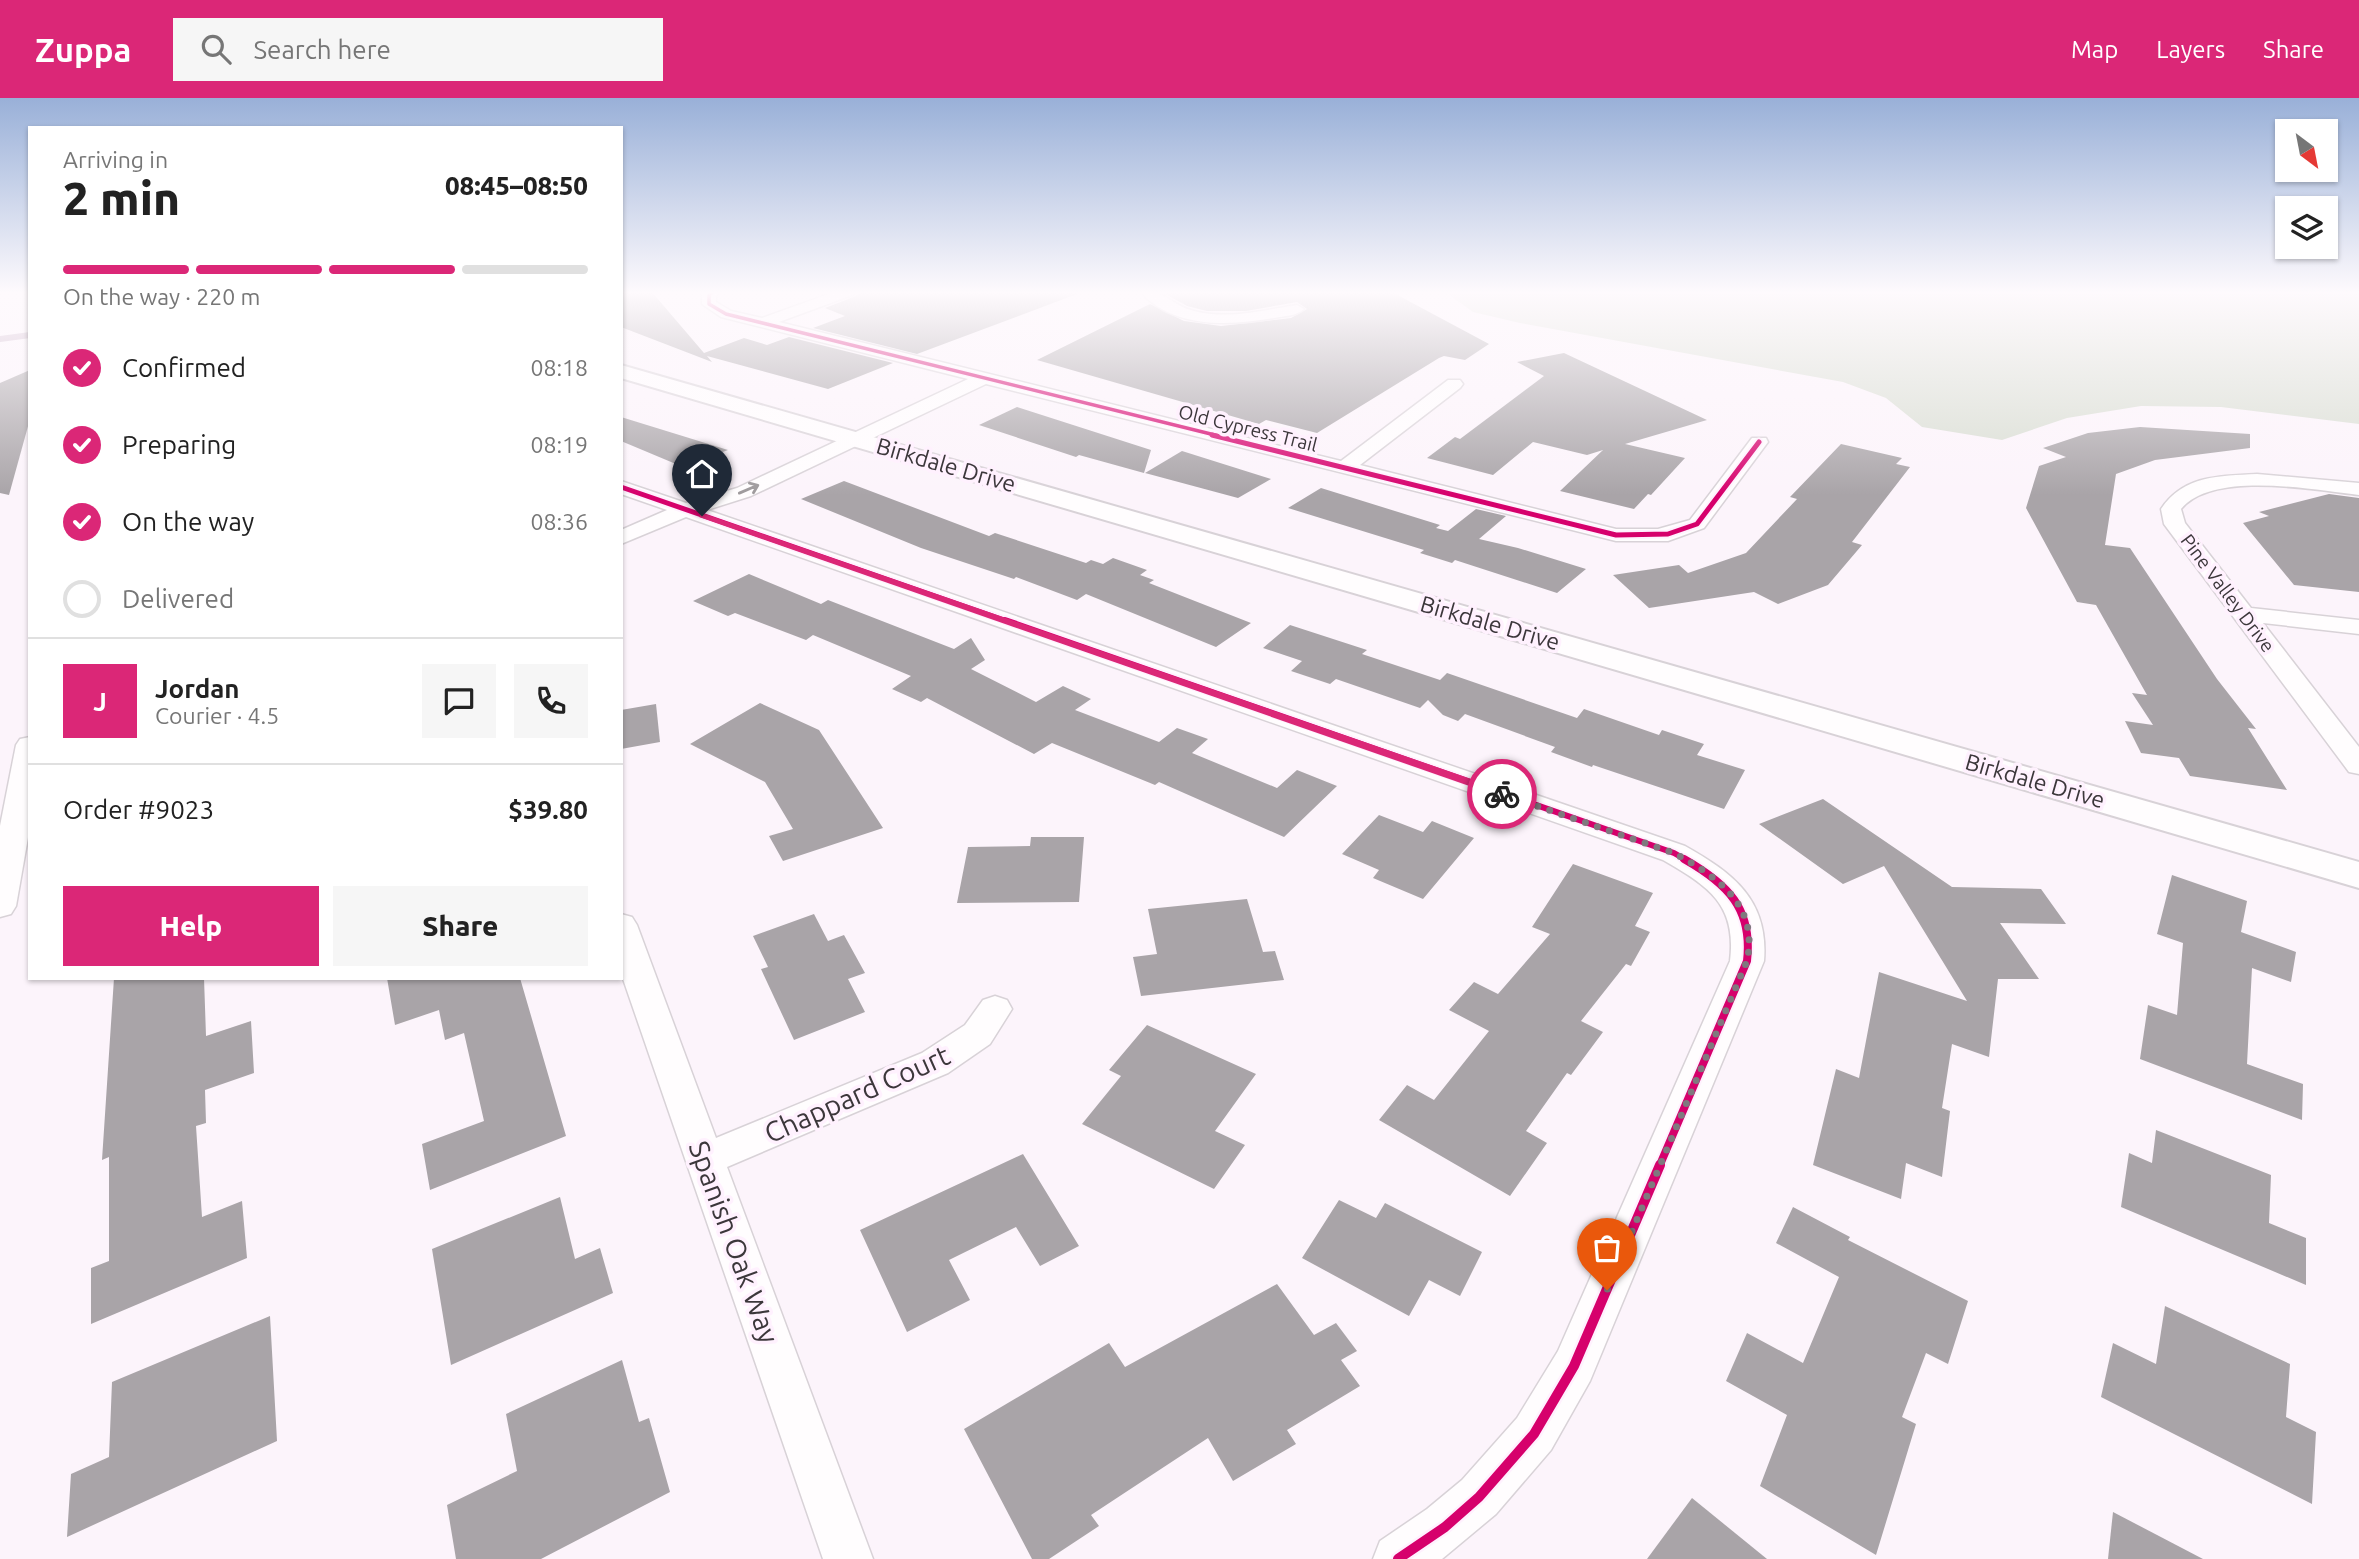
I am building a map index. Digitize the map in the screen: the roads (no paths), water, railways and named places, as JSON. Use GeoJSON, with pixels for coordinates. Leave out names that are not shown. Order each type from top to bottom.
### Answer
{"type":"FeatureCollection","features":[{"type":"Feature","properties":{"kind":"street","name":"Old Cypress Trail"},"geometry":{"type":"LineString","coordinates":[[908,359],[1596,531],[1655,536],[1673,534],[1698,524],[1759,442]]}},
{"type":"Feature","properties":{"kind":"street","name":"Birkdale Drive"},"geometry":{"type":"LineString","coordinates":[[623,372],[2359,875]]}},
{"type":"Feature","properties":{"kind":"street"},"geometry":{"type":"LineString","coordinates":[[623,537],[684,510],[744,492],[843,435],[963,373]]}},
{"type":"Feature","properties":{"kind":"street"},"geometry":{"type":"LineString","coordinates":[[774,457],[843,435],[985,378]]}},
{"type":"Feature","properties":{"kind":"street"},"geometry":{"type":"LineString","coordinates":[[1344,468],[1454,384]]}},
{"type":"Feature","properties":{"kind":"street"},"geometry":{"type":"LineString","coordinates":[[684,510],[685,497],[727,478]]}},
{"type":"Feature","properties":{"kind":"street","name":"Pine Valley Drive"},"geometry":{"type":"LineString","coordinates":[[2359,489],[2271,481],[2235,481],[2195,488],[2178,497],[2171,509],[2175,524],[2359,766]]}},
{"type":"Feature","properties":{"kind":"street"},"geometry":{"type":"LineString","coordinates":[[623,488],[1674,853],[1720,883],[1737,902],[1748,922],[1751,942],[1747,961],[1574,1366],[1534,1434],[1479,1497],[1445,1527],[1398,1559]]}},
{"type":"Feature","properties":{"kind":"street"},"geometry":{"type":"LineString","coordinates":[[2244,614],[2359,627]]}},
{"type":"Feature","properties":{"kind":"street"},"geometry":{"type":"LineString","coordinates":[[0,906],[28,756]]}},
{"type":"Feature","properties":{"kind":"street","name":"Spanish Oak Way"},"geometry":{"type":"LineString","coordinates":[[623,931],[848,1559]]}},
{"type":"Feature","properties":{"kind":"street","name":"Chappard Court"},"geometry":{"type":"LineString","coordinates":[[704,1160],[935,1063],[968,1044],[986,1028],[995,1009]]}}]}
